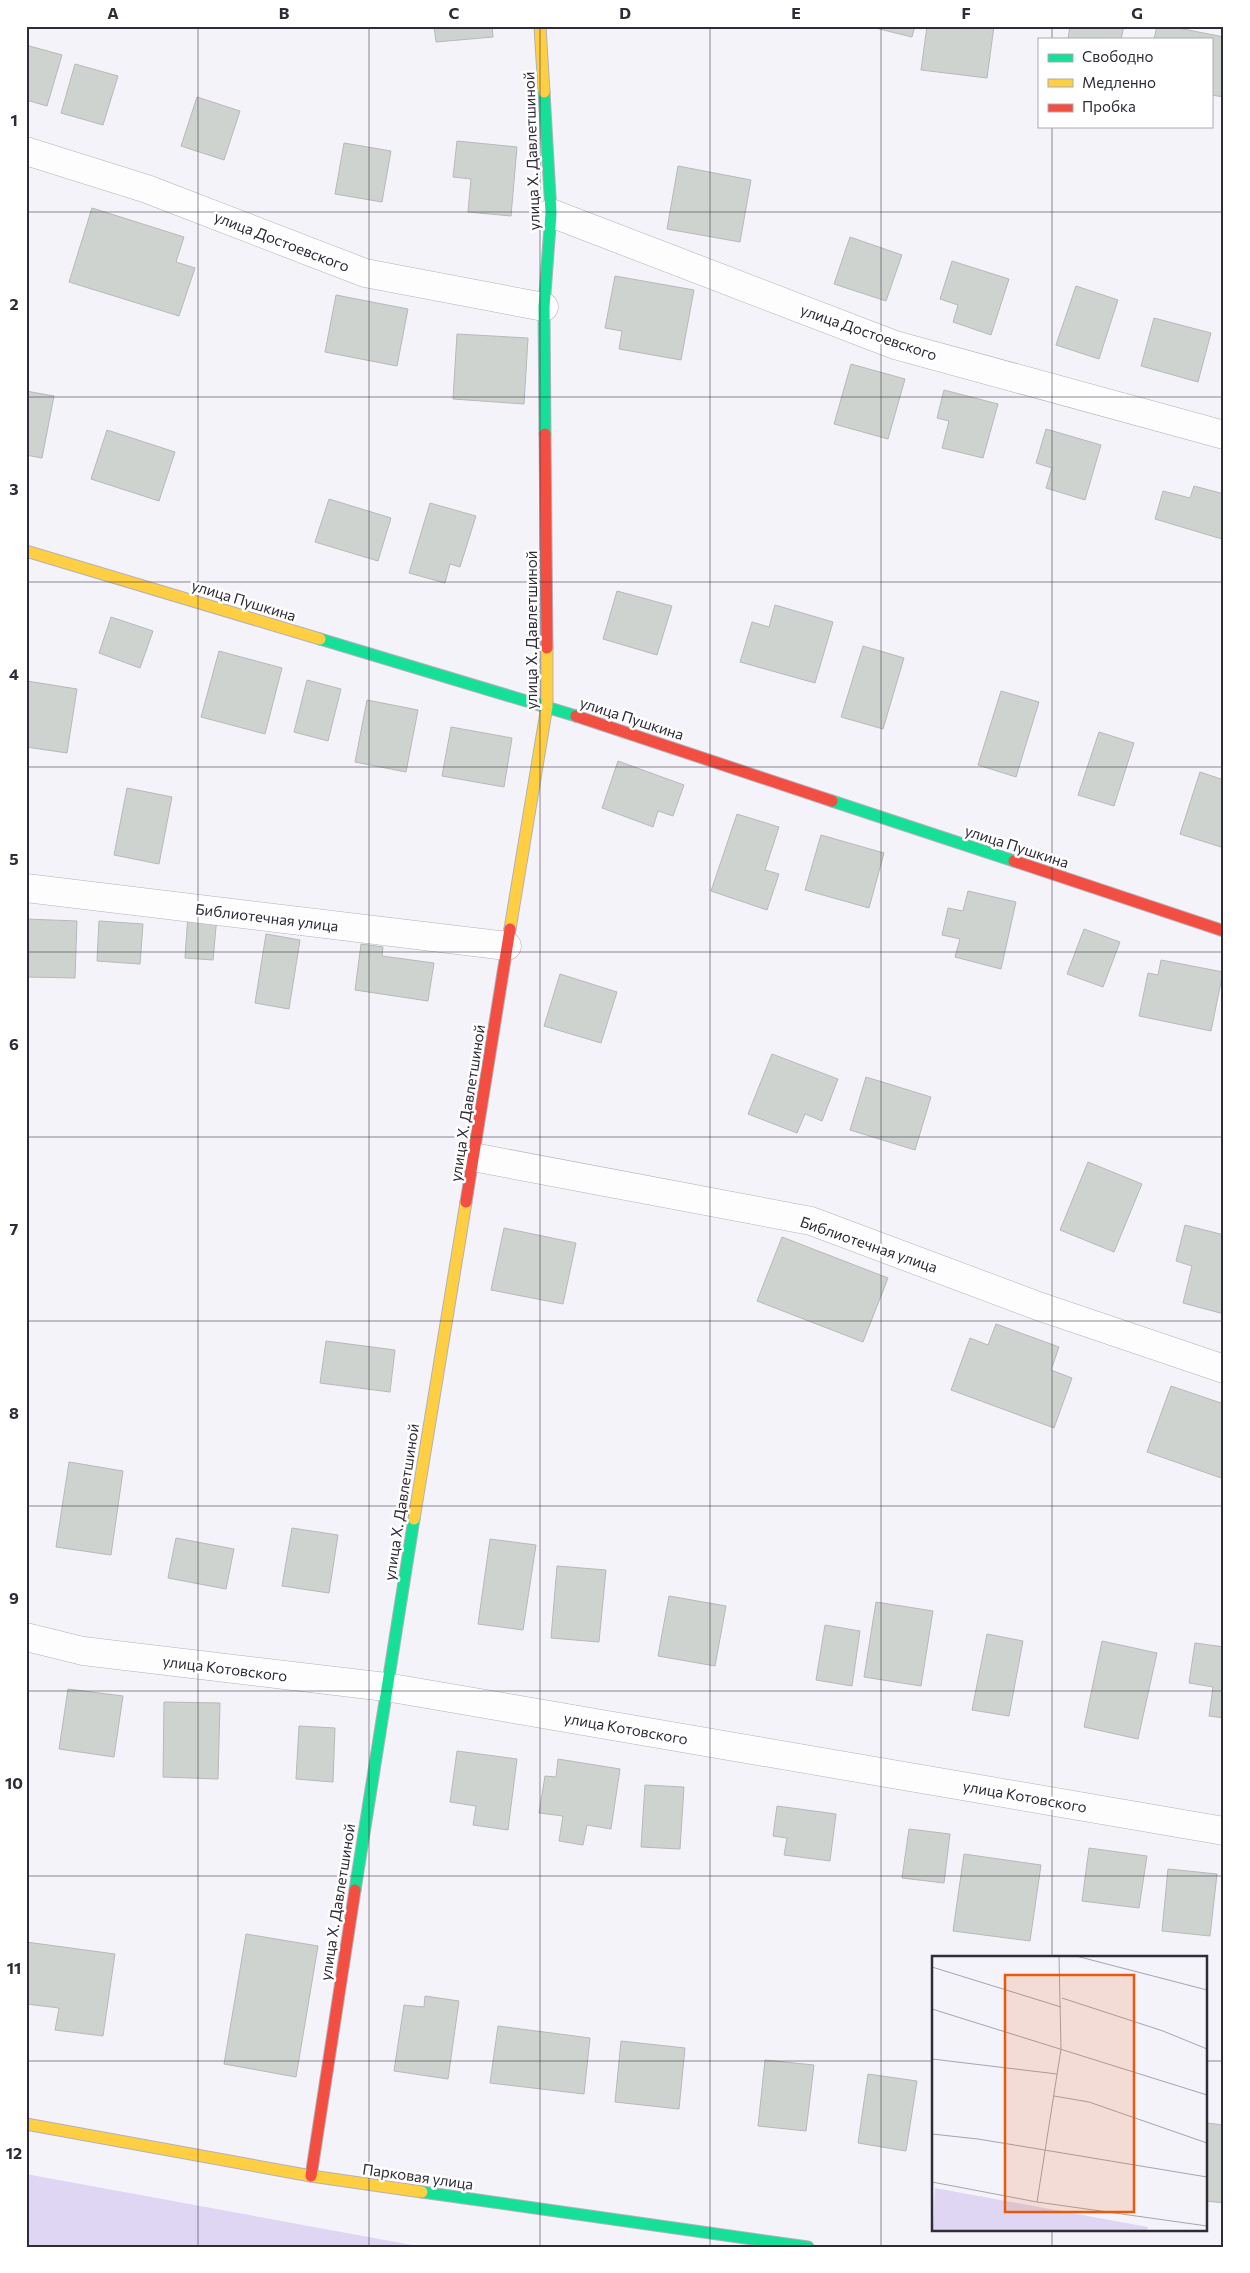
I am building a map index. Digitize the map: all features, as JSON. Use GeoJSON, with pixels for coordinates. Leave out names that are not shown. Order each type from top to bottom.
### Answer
{"type":"FeatureCollection","features":[{"type":"Feature","properties":{"kind":"street","name":"улица Х. Давлетшиной"},"geometry":{"type":"LineString","coordinates":[[311,2176],[386,1687],[547,706],[544,307],[551,213],[540,26]]}},
{"type":"Feature","properties":{"kind":"street","name":"улица Достоевского"},"geometry":{"type":"LineString","coordinates":[[26,150],[147,189],[365,273],[544,307]]}},
{"type":"Feature","properties":{"kind":"street","name":"улица Достоевского"},"geometry":{"type":"LineString","coordinates":[[551,213],[895,345],[1224,435]]}},
{"type":"Feature","properties":{"kind":"street","name":"улица Пушкина"},"geometry":{"type":"LineString","coordinates":[[26,551],[547,706],[1224,931]]}},
{"type":"Feature","properties":{"kind":"street","name":"Библиотечная улица"},"geometry":{"type":"LineString","coordinates":[[26,888],[507,946]]}},
{"type":"Feature","properties":{"kind":"street","name":"Библиотечная улица"},"geometry":{"type":"LineString","coordinates":[[473,1157],[811,1221],[1038,1306],[1224,1369]]}},
{"type":"Feature","properties":{"kind":"street","name":"улица Котовского"},"geometry":{"type":"LineString","coordinates":[[26,1638],[83,1651],[386,1687],[1224,1831]]}},
{"type":"Feature","properties":{"kind":"street","name":"Парковая улица"},"geometry":{"type":"LineString","coordinates":[[26,2124],[311,2176],[808,2247]]}},
{"type":"Feature","properties":{"kind":"shaded area"},"geometry":{"type":"Polygon","coordinates":[[[26,2174],[423,2247],[26,2247],[26,2174]]]}},
{"type":"Feature","properties":{"kind":"building"},"geometry":{"type":"Polygon","coordinates":[[[434,26],[492,26],[493,37],[436,42],[434,26]]]}},
{"type":"Feature","properties":{"kind":"building"},"geometry":{"type":"Polygon","coordinates":[[[867,26],[915,26],[912,37],[867,26]]]}},
{"type":"Feature","properties":{"kind":"building"},"geometry":{"type":"Polygon","coordinates":[[[927,26],[994,26],[987,78],[921,70],[927,26]]]}},
{"type":"Feature","properties":{"kind":"building"},"geometry":{"type":"Polygon","coordinates":[[[1070,26],[1124,26],[1121,38],[1068,38],[1070,26]]]}},
{"type":"Feature","properties":{"kind":"building"},"geometry":{"type":"Polygon","coordinates":[[[1157,26],[1168,26],[1224,37],[1224,97],[1212,95],[1212,38],[1154,38],[1157,26]]]}},
{"type":"Feature","properties":{"kind":"building"},"geometry":{"type":"Polygon","coordinates":[[[26,45],[62,55],[47,106],[26,100],[26,45]]]}},
{"type":"Feature","properties":{"kind":"building"},"geometry":{"type":"Polygon","coordinates":[[[75,64],[118,76],[103,125],[61,113],[75,64]]]}},
{"type":"Feature","properties":{"kind":"building"},"geometry":{"type":"Polygon","coordinates":[[[197,97],[240,111],[224,160],[181,146],[197,97]]]}},
{"type":"Feature","properties":{"kind":"building"},"geometry":{"type":"Polygon","coordinates":[[[457,141],[517,147],[511,216],[468,212],[471,179],[453,177],[457,141]]]}},
{"type":"Feature","properties":{"kind":"building"},"geometry":{"type":"Polygon","coordinates":[[[344,143],[391,151],[382,202],[335,194],[344,143]]]}},
{"type":"Feature","properties":{"kind":"building"},"geometry":{"type":"Polygon","coordinates":[[[678,166],[751,180],[740,242],[667,229],[678,166]]]}},
{"type":"Feature","properties":{"kind":"building"},"geometry":{"type":"Polygon","coordinates":[[[92,208],[184,237],[176,262],[195,268],[179,316],[69,282],[92,208]]]}},
{"type":"Feature","properties":{"kind":"building"},"geometry":{"type":"Polygon","coordinates":[[[850,237],[902,255],[886,301],[834,284],[850,237]]]}},
{"type":"Feature","properties":{"kind":"building"},"geometry":{"type":"Polygon","coordinates":[[[952,261],[1009,279],[991,335],[953,322],[958,305],[940,299],[952,261]]]}},
{"type":"Feature","properties":{"kind":"building"},"geometry":{"type":"Polygon","coordinates":[[[615,276],[694,290],[681,360],[619,349],[622,331],[605,328],[615,276]]]}},
{"type":"Feature","properties":{"kind":"building"},"geometry":{"type":"Polygon","coordinates":[[[1076,286],[1118,300],[1099,359],[1056,345],[1076,286]]]}},
{"type":"Feature","properties":{"kind":"building"},"geometry":{"type":"Polygon","coordinates":[[[336,295],[408,309],[397,366],[325,352],[336,295]]]}},
{"type":"Feature","properties":{"kind":"building"},"geometry":{"type":"Polygon","coordinates":[[[1154,318],[1211,333],[1198,382],[1141,366],[1154,318]]]}},
{"type":"Feature","properties":{"kind":"building"},"geometry":{"type":"Polygon","coordinates":[[[457,334],[528,338],[524,404],[453,399],[457,334]]]}},
{"type":"Feature","properties":{"kind":"building"},"geometry":{"type":"Polygon","coordinates":[[[851,364],[905,379],[888,439],[834,424],[851,364]]]}},
{"type":"Feature","properties":{"kind":"building"},"geometry":{"type":"Polygon","coordinates":[[[944,390],[998,404],[983,458],[942,448],[949,421],[937,418],[944,390]]]}},
{"type":"Feature","properties":{"kind":"building"},"geometry":{"type":"Polygon","coordinates":[[[26,391],[54,396],[42,458],[26,455],[26,391]]]}},
{"type":"Feature","properties":{"kind":"building"},"geometry":{"type":"Polygon","coordinates":[[[1046,429],[1101,445],[1085,500],[1046,488],[1052,468],[1036,463],[1046,429]]]}},
{"type":"Feature","properties":{"kind":"building"},"geometry":{"type":"Polygon","coordinates":[[[107,430],[175,452],[159,501],[91,479],[107,430]]]}},
{"type":"Feature","properties":{"kind":"building"},"geometry":{"type":"Polygon","coordinates":[[[1194,486],[1224,494],[1222,539],[1155,519],[1163,491],[1190,498],[1194,486]]]}},
{"type":"Feature","properties":{"kind":"building"},"geometry":{"type":"Polygon","coordinates":[[[329,499],[391,518],[378,561],[315,542],[329,499]]]}},
{"type":"Feature","properties":{"kind":"building"},"geometry":{"type":"Polygon","coordinates":[[[430,503],[476,516],[460,567],[450,564],[445,583],[409,573],[430,503]]]}},
{"type":"Feature","properties":{"kind":"building"},"geometry":{"type":"Polygon","coordinates":[[[617,591],[672,606],[657,655],[603,639],[617,591]]]}},
{"type":"Feature","properties":{"kind":"building"},"geometry":{"type":"Polygon","coordinates":[[[775,605],[833,622],[815,683],[740,662],[752,622],[769,627],[775,605]]]}},
{"type":"Feature","properties":{"kind":"building"},"geometry":{"type":"Polygon","coordinates":[[[111,617],[153,631],[140,668],[99,653],[111,617]]]}},
{"type":"Feature","properties":{"kind":"building"},"geometry":{"type":"Polygon","coordinates":[[[863,646],[904,658],[883,729],[841,717],[863,646]]]}},
{"type":"Feature","properties":{"kind":"building"},"geometry":{"type":"Polygon","coordinates":[[[219,651],[282,668],[265,734],[201,717],[219,651]]]}},
{"type":"Feature","properties":{"kind":"building"},"geometry":{"type":"Polygon","coordinates":[[[307,680],[341,689],[328,741],[294,732],[307,680]]]}},
{"type":"Feature","properties":{"kind":"building"},"geometry":{"type":"Polygon","coordinates":[[[27,681],[77,689],[67,753],[26,747],[27,681]]]}},
{"type":"Feature","properties":{"kind":"building"},"geometry":{"type":"Polygon","coordinates":[[[1001,691],[1039,702],[1016,777],[978,765],[1001,691]]]}},
{"type":"Feature","properties":{"kind":"building"},"geometry":{"type":"Polygon","coordinates":[[[367,700],[418,710],[406,772],[355,762],[367,700]]]}},
{"type":"Feature","properties":{"kind":"building"},"geometry":{"type":"Polygon","coordinates":[[[451,727],[512,738],[504,787],[442,776],[451,727]]]}},
{"type":"Feature","properties":{"kind":"building"},"geometry":{"type":"Polygon","coordinates":[[[1099,732],[1134,743],[1114,806],[1078,795],[1099,732]]]}},
{"type":"Feature","properties":{"kind":"building"},"geometry":{"type":"Polygon","coordinates":[[[618,761],[684,785],[673,816],[658,811],[653,827],[602,808],[618,761]]]}},
{"type":"Feature","properties":{"kind":"building"},"geometry":{"type":"Polygon","coordinates":[[[1200,772],[1224,780],[1224,848],[1180,834],[1200,772]]]}},
{"type":"Feature","properties":{"kind":"building"},"geometry":{"type":"Polygon","coordinates":[[[127,788],[172,797],[159,864],[114,855],[127,788]]]}},
{"type":"Feature","properties":{"kind":"building"},"geometry":{"type":"Polygon","coordinates":[[[737,814],[779,827],[765,870],[779,874],[767,910],[711,891],[737,814]]]}},
{"type":"Feature","properties":{"kind":"building"},"geometry":{"type":"Polygon","coordinates":[[[821,835],[884,853],[869,908],[805,890],[821,835]]]}},
{"type":"Feature","properties":{"kind":"building"},"geometry":{"type":"Polygon","coordinates":[[[968,891],[1016,902],[1001,969],[955,957],[960,939],[942,935],[948,908],[963,911],[968,891]]]}},
{"type":"Feature","properties":{"kind":"building"},"geometry":{"type":"Polygon","coordinates":[[[188,914],[217,916],[213,960],[185,958],[188,914]]]}},
{"type":"Feature","properties":{"kind":"building"},"geometry":{"type":"Polygon","coordinates":[[[26,919],[77,921],[75,978],[26,977],[26,919]]]}},
{"type":"Feature","properties":{"kind":"building"},"geometry":{"type":"Polygon","coordinates":[[[99,921],[143,924],[140,964],[97,961],[99,921]]]}},
{"type":"Feature","properties":{"kind":"building"},"geometry":{"type":"Polygon","coordinates":[[[1084,929],[1120,942],[1103,987],[1067,974],[1084,929]]]}},
{"type":"Feature","properties":{"kind":"building"},"geometry":{"type":"Polygon","coordinates":[[[266,934],[300,940],[289,1009],[255,1003],[266,934]]]}},
{"type":"Feature","properties":{"kind":"building"},"geometry":{"type":"Polygon","coordinates":[[[361,944],[383,947],[382,956],[434,963],[428,1001],[355,990],[361,944]]]}},
{"type":"Feature","properties":{"kind":"building"},"geometry":{"type":"Polygon","coordinates":[[[1161,960],[1223,972],[1211,1031],[1139,1016],[1148,973],[1158,975],[1161,960]]]}},
{"type":"Feature","properties":{"kind":"building"},"geometry":{"type":"Polygon","coordinates":[[[560,974],[617,992],[601,1043],[544,1026],[560,974]]]}},
{"type":"Feature","properties":{"kind":"building"},"geometry":{"type":"Polygon","coordinates":[[[772,1054],[838,1079],[822,1121],[805,1114],[797,1133],[748,1114],[772,1054]]]}},
{"type":"Feature","properties":{"kind":"building"},"geometry":{"type":"Polygon","coordinates":[[[866,1077],[931,1097],[915,1150],[850,1130],[866,1077]]]}},
{"type":"Feature","properties":{"kind":"building"},"geometry":{"type":"Polygon","coordinates":[[[1088,1162],[1142,1184],[1114,1252],[1060,1230],[1088,1162]]]}},
{"type":"Feature","properties":{"kind":"building"},"geometry":{"type":"Polygon","coordinates":[[[1185,1225],[1224,1235],[1224,1314],[1183,1303],[1192,1266],[1176,1261],[1185,1225]]]}},
{"type":"Feature","properties":{"kind":"building"},"geometry":{"type":"Polygon","coordinates":[[[504,1228],[576,1243],[563,1304],[491,1290],[504,1228]]]}},
{"type":"Feature","properties":{"kind":"building"},"geometry":{"type":"Polygon","coordinates":[[[782,1237],[888,1278],[863,1342],[757,1301],[782,1237]]]}},
{"type":"Feature","properties":{"kind":"building"},"geometry":{"type":"Polygon","coordinates":[[[996,1324],[1059,1347],[1051,1370],[1072,1378],[1054,1428],[951,1390],[970,1338],[988,1345],[996,1324]]]}},
{"type":"Feature","properties":{"kind":"building"},"geometry":{"type":"Polygon","coordinates":[[[326,1341],[395,1350],[390,1392],[320,1383],[326,1341]]]}},
{"type":"Feature","properties":{"kind":"building"},"geometry":{"type":"Polygon","coordinates":[[[1171,1386],[1224,1404],[1224,1479],[1147,1452],[1171,1386]]]}},
{"type":"Feature","properties":{"kind":"building"},"geometry":{"type":"Polygon","coordinates":[[[69,1462],[123,1471],[111,1555],[56,1547],[69,1462]]]}},
{"type":"Feature","properties":{"kind":"building"},"geometry":{"type":"Polygon","coordinates":[[[292,1528],[338,1535],[329,1593],[282,1586],[292,1528]]]}},
{"type":"Feature","properties":{"kind":"building"},"geometry":{"type":"Polygon","coordinates":[[[176,1538],[234,1549],[226,1589],[168,1578],[176,1538]]]}},
{"type":"Feature","properties":{"kind":"building"},"geometry":{"type":"Polygon","coordinates":[[[490,1539],[536,1545],[523,1630],[478,1624],[490,1539]]]}},
{"type":"Feature","properties":{"kind":"building"},"geometry":{"type":"Polygon","coordinates":[[[557,1566],[606,1570],[599,1642],[551,1638],[557,1566]]]}},
{"type":"Feature","properties":{"kind":"building"},"geometry":{"type":"Polygon","coordinates":[[[669,1596],[726,1606],[715,1666],[658,1656],[669,1596]]]}},
{"type":"Feature","properties":{"kind":"building"},"geometry":{"type":"Polygon","coordinates":[[[876,1602],[933,1611],[921,1686],[864,1677],[876,1602]]]}},
{"type":"Feature","properties":{"kind":"building"},"geometry":{"type":"Polygon","coordinates":[[[825,1625],[860,1631],[852,1686],[816,1680],[825,1625]]]}},
{"type":"Feature","properties":{"kind":"building"},"geometry":{"type":"Polygon","coordinates":[[[987,1634],[1023,1641],[1009,1716],[972,1710],[987,1634]]]}},
{"type":"Feature","properties":{"kind":"building"},"geometry":{"type":"Polygon","coordinates":[[[1102,1641],[1157,1653],[1138,1739],[1084,1727],[1102,1641]]]}},
{"type":"Feature","properties":{"kind":"building"},"geometry":{"type":"Polygon","coordinates":[[[1195,1643],[1224,1647],[1224,1718],[1209,1716],[1213,1687],[1189,1683],[1195,1643]]]}},
{"type":"Feature","properties":{"kind":"building"},"geometry":{"type":"Polygon","coordinates":[[[68,1689],[123,1696],[114,1757],[59,1749],[68,1689]]]}},
{"type":"Feature","properties":{"kind":"building"},"geometry":{"type":"Polygon","coordinates":[[[164,1702],[220,1703],[218,1779],[163,1777],[164,1702]]]}},
{"type":"Feature","properties":{"kind":"building"},"geometry":{"type":"Polygon","coordinates":[[[299,1726],[335,1728],[333,1782],[296,1779],[299,1726]]]}},
{"type":"Feature","properties":{"kind":"building"},"geometry":{"type":"Polygon","coordinates":[[[457,1751],[517,1759],[508,1830],[473,1825],[476,1806],[450,1802],[457,1751]]]}},
{"type":"Feature","properties":{"kind":"building"},"geometry":{"type":"Polygon","coordinates":[[[558,1759],[620,1769],[611,1829],[587,1825],[583,1845],[559,1841],[563,1816],[539,1813],[545,1776],[556,1777],[558,1759]]]}},
{"type":"Feature","properties":{"kind":"building"},"geometry":{"type":"Polygon","coordinates":[[[645,1785],[684,1787],[680,1849],[641,1847],[645,1785]]]}},
{"type":"Feature","properties":{"kind":"building"},"geometry":{"type":"Polygon","coordinates":[[[777,1806],[836,1814],[830,1861],[784,1855],[787,1838],[773,1836],[777,1806]]]}},
{"type":"Feature","properties":{"kind":"building"},"geometry":{"type":"Polygon","coordinates":[[[909,1829],[950,1834],[944,1883],[902,1878],[909,1829]]]}},
{"type":"Feature","properties":{"kind":"building"},"geometry":{"type":"Polygon","coordinates":[[[1089,1848],[1147,1856],[1139,1908],[1082,1901],[1089,1848]]]}},
{"type":"Feature","properties":{"kind":"building"},"geometry":{"type":"Polygon","coordinates":[[[964,1854],[1041,1865],[1030,1941],[953,1931],[964,1854]]]}},
{"type":"Feature","properties":{"kind":"building"},"geometry":{"type":"Polygon","coordinates":[[[1168,1869],[1217,1874],[1210,1936],[1162,1931],[1168,1869]]]}},
{"type":"Feature","properties":{"kind":"building"},"geometry":{"type":"Polygon","coordinates":[[[246,1934],[318,1946],[296,2077],[224,2064],[246,1934]]]}},
{"type":"Feature","properties":{"kind":"building"},"geometry":{"type":"Polygon","coordinates":[[[26,1942],[115,1954],[103,2036],[55,2030],[59,2008],[26,2004],[26,1942]]]}},
{"type":"Feature","properties":{"kind":"building"},"geometry":{"type":"Polygon","coordinates":[[[425,1996],[459,2001],[448,2079],[394,2071],[404,2005],[424,2007],[425,1996]]]}},
{"type":"Feature","properties":{"kind":"building"},"geometry":{"type":"Polygon","coordinates":[[[498,2026],[590,2038],[584,2094],[490,2083],[498,2026]]]}},
{"type":"Feature","properties":{"kind":"building"},"geometry":{"type":"Polygon","coordinates":[[[621,2041],[685,2048],[679,2109],[615,2102],[621,2041]]]}},
{"type":"Feature","properties":{"kind":"building"},"geometry":{"type":"Polygon","coordinates":[[[765,2060],[814,2065],[806,2131],[758,2126],[765,2060]]]}},
{"type":"Feature","properties":{"kind":"building"},"geometry":{"type":"Polygon","coordinates":[[[868,2074],[917,2081],[906,2151],[858,2143],[868,2074]]]}},
{"type":"Feature","properties":{"kind":"building"},"geometry":{"type":"Polygon","coordinates":[[[1208,2123],[1224,2125],[1224,2203],[1208,2201],[1208,2123]]]}},
{"type":"Feature","properties":{"kind":"traffic: fast"},"geometry":{"type":"LineString","coordinates":[[544,92],[551,213],[544,307],[545,434]]}},
{"type":"Feature","properties":{"kind":"traffic: fast"},"geometry":{"type":"LineString","coordinates":[[320,639],[576,716]]}},
{"type":"Feature","properties":{"kind":"traffic: fast"},"geometry":{"type":"LineString","coordinates":[[832,801],[1014,861]]}},
{"type":"Feature","properties":{"kind":"traffic: fast"},"geometry":{"type":"LineString","coordinates":[[355,1890],[414,1519]]}},
{"type":"Feature","properties":{"kind":"traffic: fast"},"geometry":{"type":"LineString","coordinates":[[422,2192],[808,2247]]}},
{"type":"Feature","properties":{"kind":"traffic: slow"},"geometry":{"type":"LineString","coordinates":[[540,26],[544,92]]}},
{"type":"Feature","properties":{"kind":"traffic: slow"},"geometry":{"type":"LineString","coordinates":[[26,551],[320,639]]}},
{"type":"Feature","properties":{"kind":"traffic: slow"},"geometry":{"type":"LineString","coordinates":[[510,929],[547,706],[547,648]]}},
{"type":"Feature","properties":{"kind":"traffic: slow"},"geometry":{"type":"LineString","coordinates":[[414,1519],[466,1202]]}},
{"type":"Feature","properties":{"kind":"traffic: slow"},"geometry":{"type":"LineString","coordinates":[[26,2124],[311,2176],[422,2192]]}},
{"type":"Feature","properties":{"kind":"traffic: jam"},"geometry":{"type":"LineString","coordinates":[[545,434],[547,648]]}},
{"type":"Feature","properties":{"kind":"traffic: jam"},"geometry":{"type":"LineString","coordinates":[[576,716],[832,801]]}},
{"type":"Feature","properties":{"kind":"traffic: jam"},"geometry":{"type":"LineString","coordinates":[[1014,861],[1224,931]]}},
{"type":"Feature","properties":{"kind":"traffic: jam"},"geometry":{"type":"LineString","coordinates":[[466,1202],[510,929]]}},
{"type":"Feature","properties":{"kind":"traffic: jam"},"geometry":{"type":"LineString","coordinates":[[311,2176],[355,1890]]}}]}
